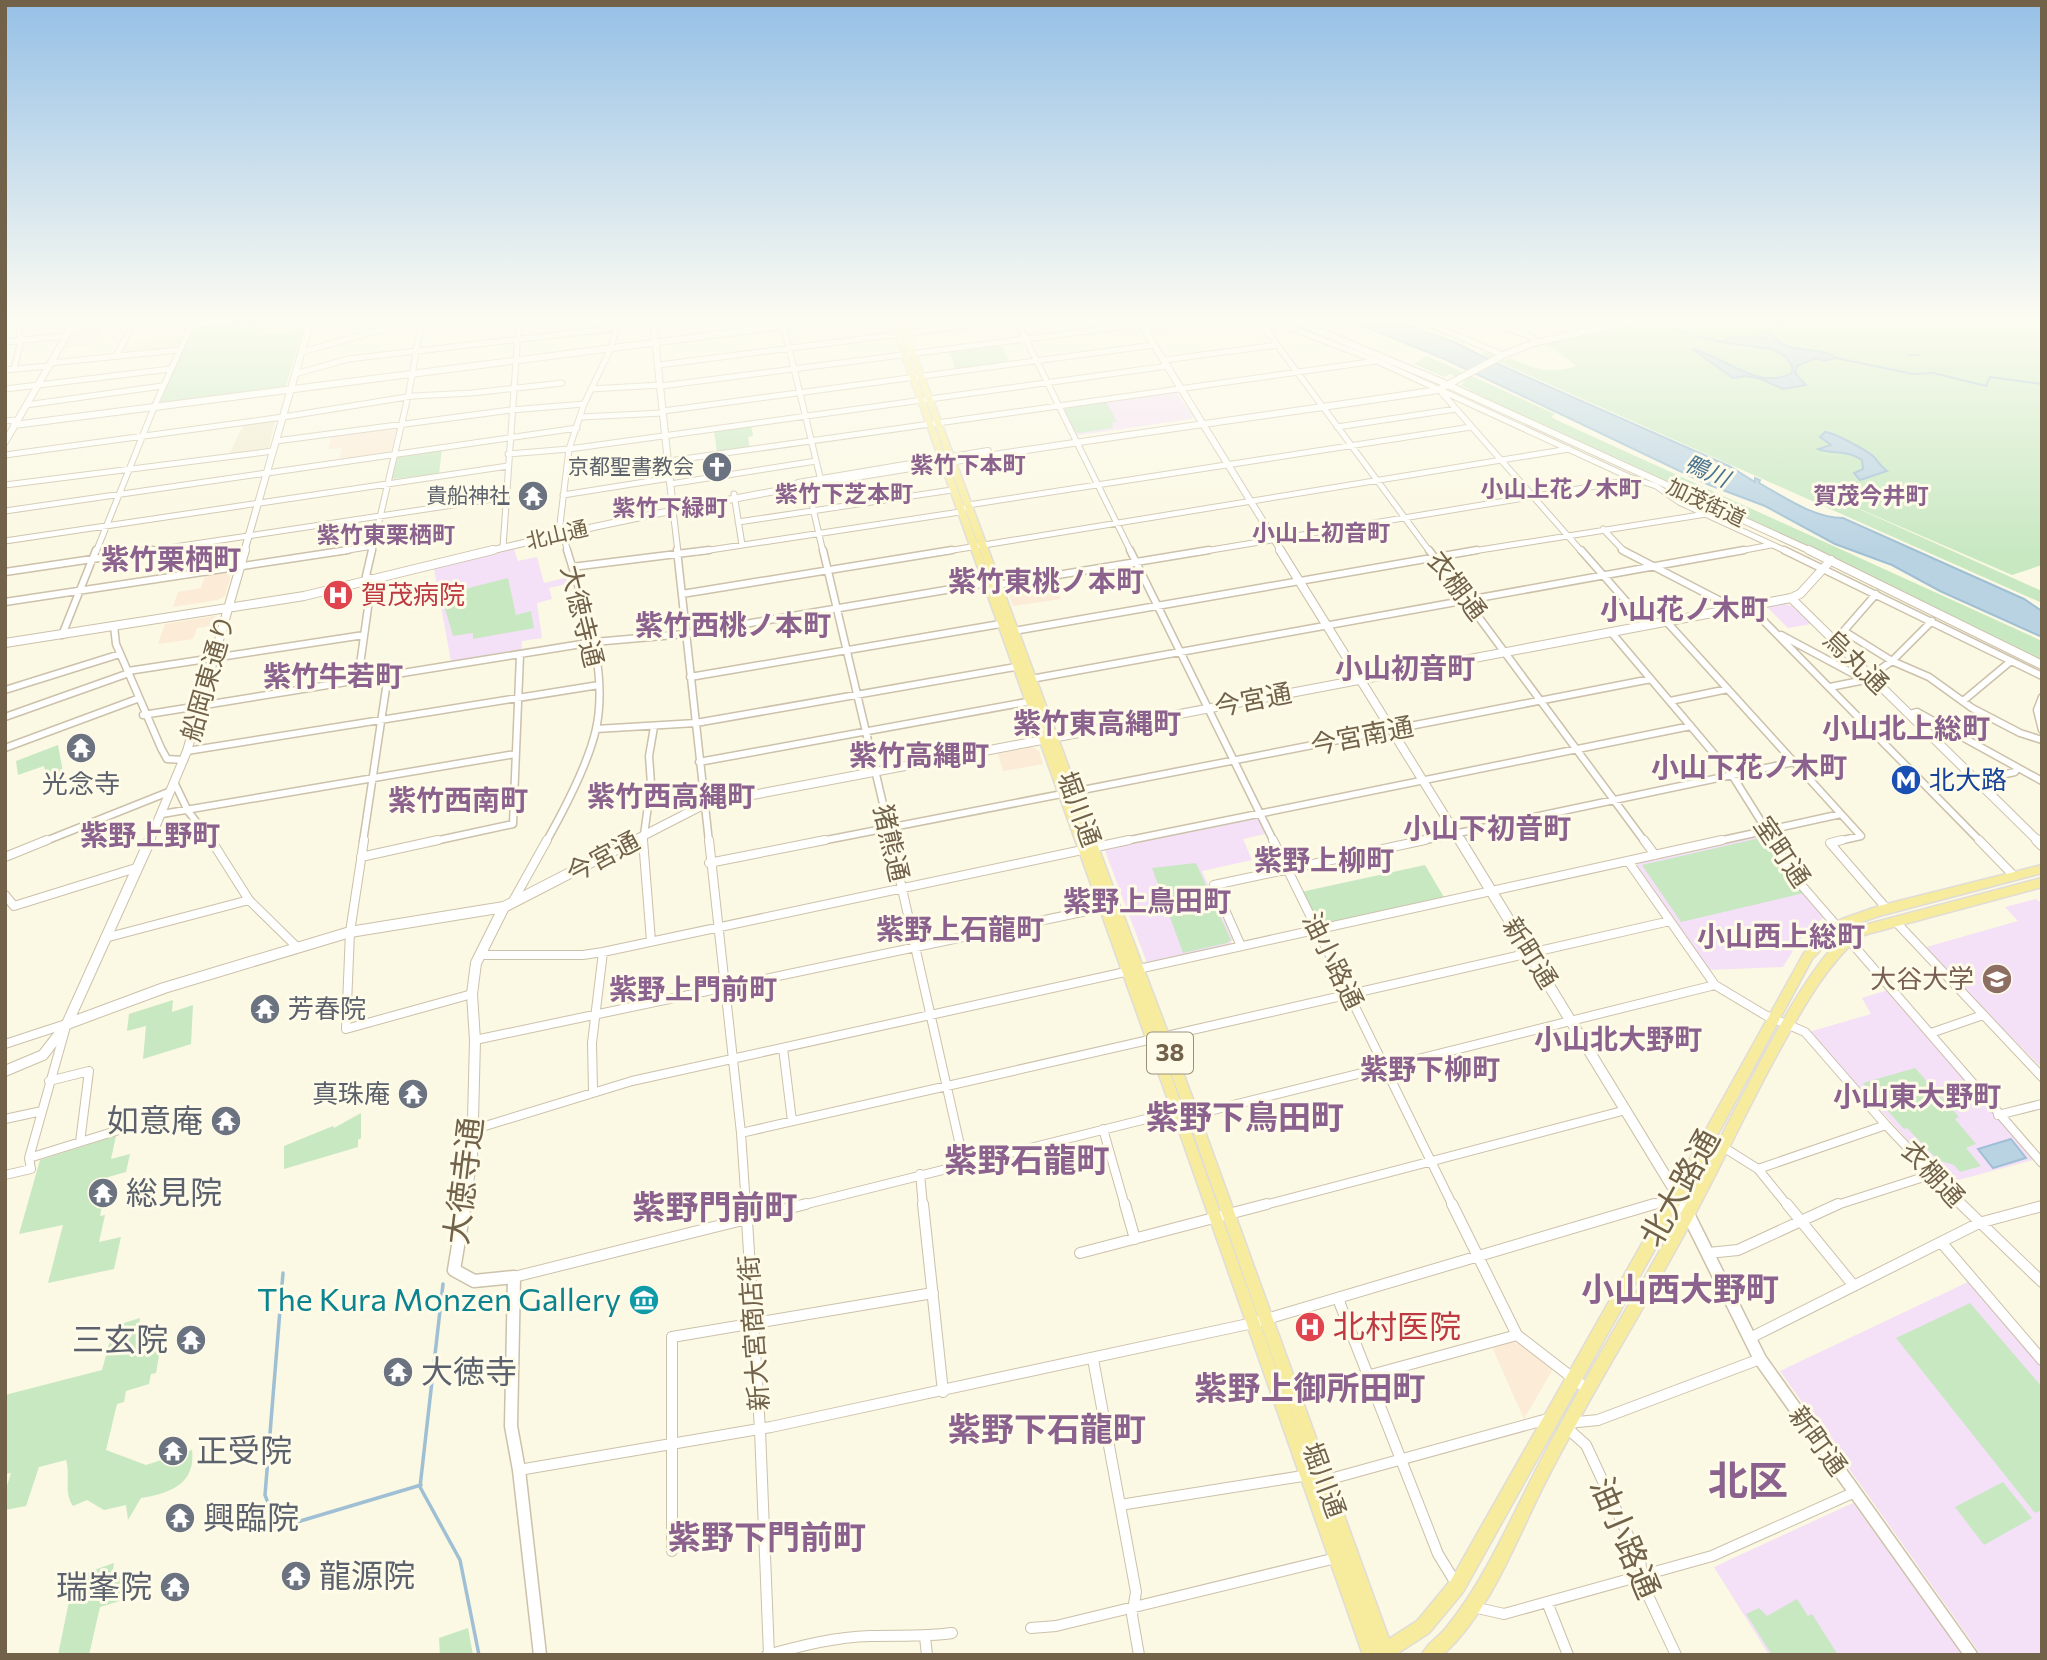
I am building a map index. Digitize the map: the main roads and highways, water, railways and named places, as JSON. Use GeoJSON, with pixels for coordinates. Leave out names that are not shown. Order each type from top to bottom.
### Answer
{"type":"FeatureCollection","features":[{"type":"Feature","properties":{"kind":"main road","name":"堀川通"},"geometry":{"type":"LineString","coordinates":[[924,396],[1132,970],[1157,1037],[1193,1115],[1267,1318],[1325,1482],[1380,1654]]}},
{"type":"Feature","properties":{"kind":"main road","name":"堀川通"},"geometry":{"type":"LineString","coordinates":[[947,460],[952,489],[964,508]]}},
{"type":"Feature","properties":{"kind":"main road","name":"堀川通"},"geometry":{"type":"LineString","coordinates":[[1021,666],[1031,679],[1034,701]]}},
{"type":"Feature","properties":{"kind":"main road","name":"北大路通"},"geometry":{"type":"LineString","coordinates":[[1430,1655],[1473,1608],[1566,1425],[1688,1213],[1788,1025],[1825,963],[1847,937],[1891,915],[2042,869]]}},
{"type":"Feature","properties":{"kind":"main road","name":"北大路通"},"geometry":{"type":"LineString","coordinates":[[1380,1654],[1423,1627],[1457,1586],[1678,1194],[1808,956],[1837,926],[2042,882]]}},
{"type":"Feature","properties":{"kind":"main road","name":"堀川通"},"geometry":{"type":"LineString","coordinates":[[1157,1037],[1178,1111],[1336,1558],[1380,1654]]}},
{"type":"Feature","properties":{"kind":"water","name":"鴨川"},"geometry":{"type":"Polygon","coordinates":[[[1523,396],[1572,396],[1729,466],[1755,482],[1755,478],[1760,480],[1759,483],[1810,511],[1843,518],[2024,599],[2042,611],[2042,637],[1940,591],[1892,565],[1835,544],[1765,506],[1707,484],[1523,396]]]}},
{"type":"Feature","properties":{"kind":"water"},"geometry":{"type":"Polygon","coordinates":[[[1825,432],[1865,451],[1887,471],[1860,480],[1854,473],[1863,469],[1862,460],[1850,454],[1818,449],[1831,445],[1820,437],[1825,432]]]}},
{"type":"Feature","properties":{"kind":"water"},"geometry":{"type":"Polygon","coordinates":[[[2011,1139],[2026,1158],[1993,1168],[1978,1149],[2011,1139]]]}},
{"type":"Feature","properties":{"kind":"waterway"},"geometry":{"type":"LineString","coordinates":[[283,1273],[265,1495],[270,1506],[286,1519],[297,1522],[420,1485]]}},
{"type":"Feature","properties":{"kind":"waterway"},"geometry":{"type":"LineString","coordinates":[[420,1485],[443,1284]]}},
{"type":"Feature","properties":{"kind":"waterway"},"geometry":{"type":"LineString","coordinates":[[420,1485],[460,1560],[479,1655]]}},
{"type":"Feature","properties":{"kind":"place","name":"京都聖書教会"},"geometry":{"type":"Point","coordinates":[717,467]}},
{"type":"Feature","properties":{"kind":"place","name":"貴船神社"},"geometry":{"type":"Point","coordinates":[533,496]}},
{"type":"Feature","properties":{"kind":"place","name":"賀茂病院"},"geometry":{"type":"Point","coordinates":[338,595]}},
{"type":"Feature","properties":{"kind":"place","name":"光念寺"},"geometry":{"type":"Point","coordinates":[81,748]}},
{"type":"Feature","properties":{"kind":"place","name":"北大路"},"geometry":{"type":"Point","coordinates":[1906,780]}},
{"type":"Feature","properties":{"kind":"place","name":"大谷大学"},"geometry":{"type":"Point","coordinates":[1997,979]}},
{"type":"Feature","properties":{"kind":"place","name":"芳春院"},"geometry":{"type":"Point","coordinates":[265,1009]}},
{"type":"Feature","properties":{"kind":"place","name":"真珠庵"},"geometry":{"type":"Point","coordinates":[413,1094]}},
{"type":"Feature","properties":{"kind":"place","name":"如意庵"},"geometry":{"type":"Point","coordinates":[226,1121]}},
{"type":"Feature","properties":{"kind":"place","name":"総見院"},"geometry":{"type":"Point","coordinates":[103,1193]}},
{"type":"Feature","properties":{"kind":"place","name":"The Kura Monzen Gallery"},"geometry":{"type":"Point","coordinates":[644,1300]}},
{"type":"Feature","properties":{"kind":"place","name":"北村医院"},"geometry":{"type":"Point","coordinates":[1310,1327]}},
{"type":"Feature","properties":{"kind":"place","name":"三玄院"},"geometry":{"type":"Point","coordinates":[191,1340]}},
{"type":"Feature","properties":{"kind":"place","name":"大徳寺"},"geometry":{"type":"Point","coordinates":[398,1372]}},
{"type":"Feature","properties":{"kind":"place","name":"正受院"},"geometry":{"type":"Point","coordinates":[173,1451]}},
{"type":"Feature","properties":{"kind":"place","name":"興臨院"},"geometry":{"type":"Point","coordinates":[180,1518]}},
{"type":"Feature","properties":{"kind":"place","name":"龍源院"},"geometry":{"type":"Point","coordinates":[296,1576]}},
{"type":"Feature","properties":{"kind":"place","name":"瑞峯院"},"geometry":{"type":"Point","coordinates":[175,1587]}},
{"type":"Feature","properties":{"kind":"district","name":"紫竹下本町"},"geometry":{"type":"Point","coordinates":[968,465]}},
{"type":"Feature","properties":{"kind":"district","name":"小山上花ノ木町"},"geometry":{"type":"Point","coordinates":[1561,489]}},
{"type":"Feature","properties":{"kind":"district","name":"紫竹下芝本町"},"geometry":{"type":"Point","coordinates":[844,494]}},
{"type":"Feature","properties":{"kind":"district","name":"賀茂今井町"},"geometry":{"type":"Point","coordinates":[1871,496]}},
{"type":"Feature","properties":{"kind":"district","name":"紫竹下緑町"},"geometry":{"type":"Point","coordinates":[670,508]}},
{"type":"Feature","properties":{"kind":"district","name":"小山上初音町"},"geometry":{"type":"Point","coordinates":[1321,533]}},
{"type":"Feature","properties":{"kind":"district","name":"紫竹東栗栖町"},"geometry":{"type":"Point","coordinates":[386,535]}},
{"type":"Feature","properties":{"kind":"district","name":"紫竹栗栖町"},"geometry":{"type":"Point","coordinates":[171,559]}},
{"type":"Feature","properties":{"kind":"district","name":"紫竹東桃ノ本町"},"geometry":{"type":"Point","coordinates":[1046,581]}},
{"type":"Feature","properties":{"kind":"district","name":"小山花ノ木町"},"geometry":{"type":"Point","coordinates":[1684,609]}},
{"type":"Feature","properties":{"kind":"district","name":"紫竹西桃ノ本町"},"geometry":{"type":"Point","coordinates":[733,625]}},
{"type":"Feature","properties":{"kind":"district","name":"小山初音町"},"geometry":{"type":"Point","coordinates":[1405,668]}},
{"type":"Feature","properties":{"kind":"district","name":"紫竹牛若町"},"geometry":{"type":"Point","coordinates":[333,676]}},
{"type":"Feature","properties":{"kind":"district","name":"紫竹東高縄町"},"geometry":{"type":"Point","coordinates":[1097,723]}},
{"type":"Feature","properties":{"kind":"district","name":"小山北上総町"},"geometry":{"type":"Point","coordinates":[1906,728]}},
{"type":"Feature","properties":{"kind":"district","name":"紫竹高縄町"},"geometry":{"type":"Point","coordinates":[919,755]}},
{"type":"Feature","properties":{"kind":"district","name":"小山下花ノ木町"},"geometry":{"type":"Point","coordinates":[1749,767]}},
{"type":"Feature","properties":{"kind":"district","name":"紫竹西高縄町"},"geometry":{"type":"Point","coordinates":[671,796]}},
{"type":"Feature","properties":{"kind":"district","name":"紫竹西南町"},"geometry":{"type":"Point","coordinates":[458,800]}},
{"type":"Feature","properties":{"kind":"district","name":"小山下初音町"},"geometry":{"type":"Point","coordinates":[1487,828]}},
{"type":"Feature","properties":{"kind":"district","name":"紫野上野町"},"geometry":{"type":"Point","coordinates":[150,835]}},
{"type":"Feature","properties":{"kind":"district","name":"紫野上柳町"},"geometry":{"type":"Point","coordinates":[1324,860]}},
{"type":"Feature","properties":{"kind":"district","name":"紫野上鳥田町"},"geometry":{"type":"Point","coordinates":[1147,901]}},
{"type":"Feature","properties":{"kind":"district","name":"紫野上石龍町"},"geometry":{"type":"Point","coordinates":[960,929]}},
{"type":"Feature","properties":{"kind":"district","name":"小山西上総町"},"geometry":{"type":"Point","coordinates":[1781,936]}},
{"type":"Feature","properties":{"kind":"district","name":"紫野上門前町"},"geometry":{"type":"Point","coordinates":[693,989]}},
{"type":"Feature","properties":{"kind":"district","name":"小山北大野町"},"geometry":{"type":"Point","coordinates":[1618,1039]}},
{"type":"Feature","properties":{"kind":"district","name":"紫野下柳町"},"geometry":{"type":"Point","coordinates":[1430,1069]}},
{"type":"Feature","properties":{"kind":"district","name":"小山東大野町"},"geometry":{"type":"Point","coordinates":[1917,1096]}},
{"type":"Feature","properties":{"kind":"district","name":"紫野下鳥田町"},"geometry":{"type":"Point","coordinates":[1245,1117]}},
{"type":"Feature","properties":{"kind":"district","name":"紫野石龍町"},"geometry":{"type":"Point","coordinates":[1027,1160]}},
{"type":"Feature","properties":{"kind":"district","name":"紫野門前町"},"geometry":{"type":"Point","coordinates":[715,1207]}},
{"type":"Feature","properties":{"kind":"district","name":"小山西大野町"},"geometry":{"type":"Point","coordinates":[1680,1289]}},
{"type":"Feature","properties":{"kind":"district","name":"紫野上御所田町"},"geometry":{"type":"Point","coordinates":[1310,1388]}},
{"type":"Feature","properties":{"kind":"district","name":"紫野下石龍町"},"geometry":{"type":"Point","coordinates":[1047,1429]}},
{"type":"Feature","properties":{"kind":"district","name":"北区"},"geometry":{"type":"Point","coordinates":[1748,1481]}},
{"type":"Feature","properties":{"kind":"district","name":"紫野下門前町"},"geometry":{"type":"Point","coordinates":[767,1537]}}]}
